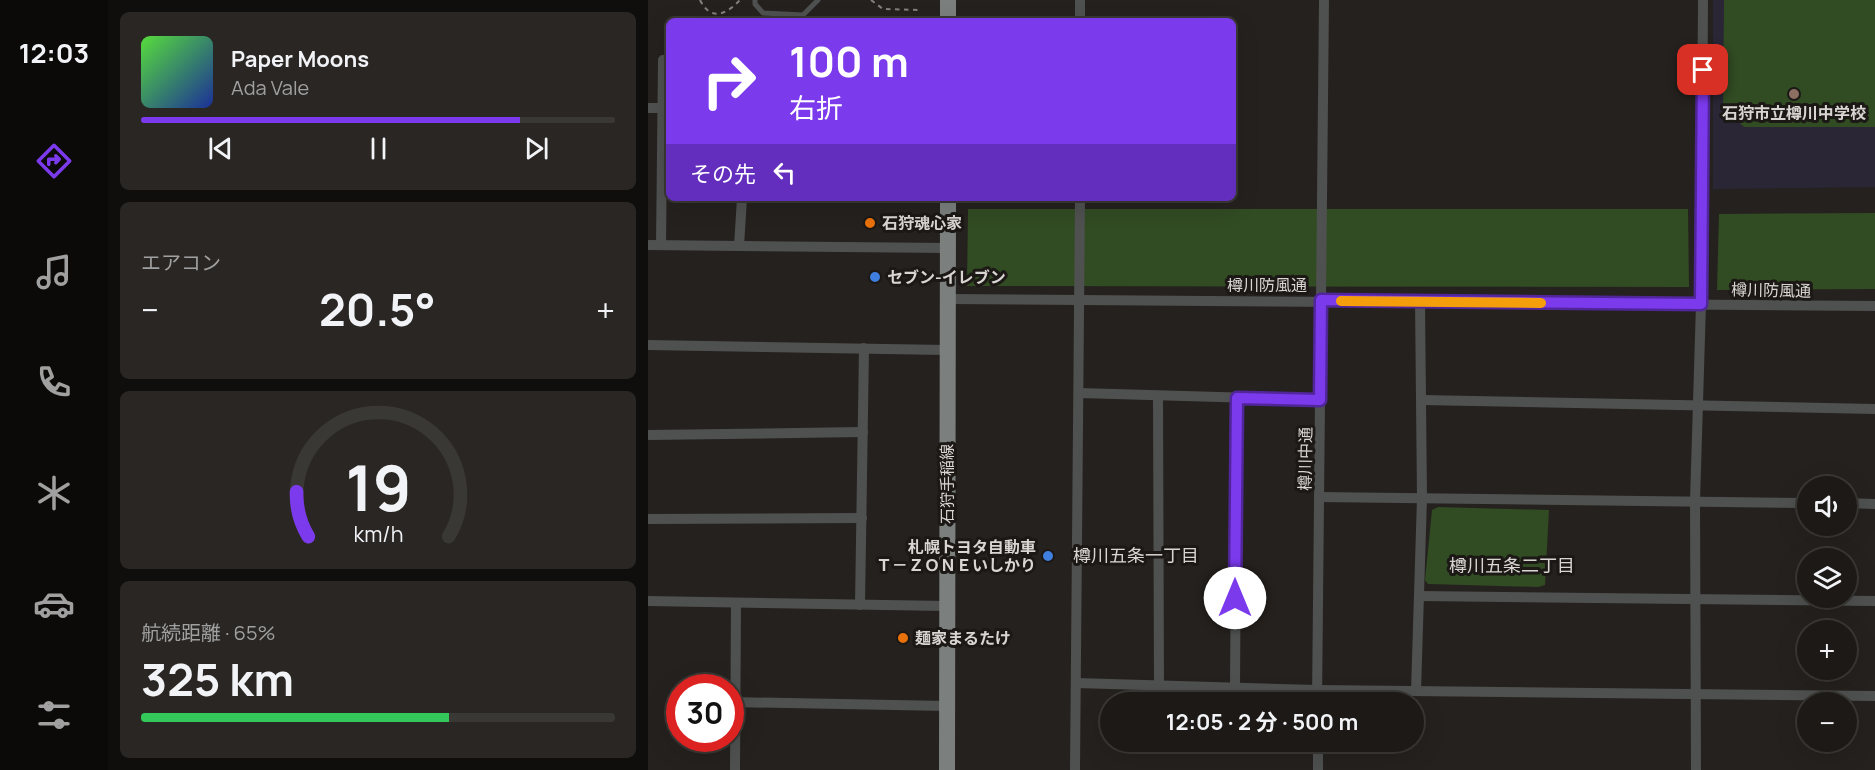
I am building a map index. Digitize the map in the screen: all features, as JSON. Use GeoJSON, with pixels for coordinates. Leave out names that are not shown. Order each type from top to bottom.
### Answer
{"type":"FeatureCollection","features":[{"type":"Feature","properties":{"kind":"main road"},"geometry":{"type":"LineString","coordinates":[[948,0],[948,18]]}},
{"type":"Feature","properties":{"kind":"main road","name":"石狩手稲線"},"geometry":{"type":"LineString","coordinates":[[947,770],[948,201]]}},
{"type":"Feature","properties":{"kind":"street"},"geometry":{"type":"LineString","coordinates":[[1080,0],[1080,18]]}},
{"type":"Feature","properties":{"kind":"street","name":"樽川中通"},"geometry":{"type":"LineString","coordinates":[[1317,690],[1324,0]]}},
{"type":"Feature","properties":{"kind":"street"},"geometry":{"type":"LineString","coordinates":[[1696,770],[1695,501],[1701,304],[1704,0]]}},
{"type":"Feature","properties":{"kind":"street"},"geometry":{"type":"LineString","coordinates":[[661,245],[663,60],[666,60]]}},
{"type":"Feature","properties":{"kind":"street"},"geometry":{"type":"LineString","coordinates":[[648,108],[663,108]]}},
{"type":"Feature","properties":{"kind":"street"},"geometry":{"type":"LineString","coordinates":[[739,246],[742,201]]}},
{"type":"Feature","properties":{"kind":"street"},"geometry":{"type":"LineString","coordinates":[[1075,770],[1080,201]]}},
{"type":"Feature","properties":{"kind":"street"},"geometry":{"type":"LineString","coordinates":[[648,245],[948,248]]}},
{"type":"Feature","properties":{"kind":"street","name":"樽川防風通"},"geometry":{"type":"LineString","coordinates":[[948,299],[1321,300],[1875,306]]}},
{"type":"Feature","properties":{"kind":"street"},"geometry":{"type":"LineString","coordinates":[[1416,691],[1422,498],[1420,301]]}},
{"type":"Feature","properties":{"kind":"street"},"geometry":{"type":"LineString","coordinates":[[648,345],[947,350]]}},
{"type":"Feature","properties":{"kind":"street"},"geometry":{"type":"LineString","coordinates":[[860,605],[864,348]]}},
{"type":"Feature","properties":{"kind":"street"},"geometry":{"type":"LineString","coordinates":[[1079,393],[1320,400]]}},
{"type":"Feature","properties":{"kind":"street"},"geometry":{"type":"LineString","coordinates":[[1158,396],[1159,686]]}},
{"type":"Feature","properties":{"kind":"street"},"geometry":{"type":"LineString","coordinates":[[1235,688],[1237,398]]}},
{"type":"Feature","properties":{"kind":"street"},"geometry":{"type":"LineString","coordinates":[[1421,400],[1875,409]]}},
{"type":"Feature","properties":{"kind":"street"},"geometry":{"type":"LineString","coordinates":[[648,435],[863,432]]}},
{"type":"Feature","properties":{"kind":"street"},"geometry":{"type":"LineString","coordinates":[[1319,497],[1797,503]]}},
{"type":"Feature","properties":{"kind":"street"},"geometry":{"type":"LineString","coordinates":[[1857,503],[1875,504]]}},
{"type":"Feature","properties":{"kind":"street"},"geometry":{"type":"LineString","coordinates":[[648,519],[862,518]]}},
{"type":"Feature","properties":{"kind":"street"},"geometry":{"type":"LineString","coordinates":[[1419,596],[1875,601]]}},
{"type":"Feature","properties":{"kind":"street"},"geometry":{"type":"LineString","coordinates":[[648,601],[947,606]]}},
{"type":"Feature","properties":{"kind":"street"},"geometry":{"type":"LineString","coordinates":[[734,674],[736,603]]}},
{"type":"Feature","properties":{"kind":"street"},"geometry":{"type":"LineString","coordinates":[[1076,683],[1317,690],[1875,696]]}},
{"type":"Feature","properties":{"kind":"street"},"geometry":{"type":"LineString","coordinates":[[744,702],[947,706]]}},
{"type":"Feature","properties":{"kind":"street"},"geometry":{"type":"LineString","coordinates":[[734,752],[735,770]]}},
{"type":"Feature","properties":{"kind":"street"},"geometry":{"type":"LineString","coordinates":[[1318,752],[1318,770]]}},
{"type":"Feature","properties":{"kind":"lane"},"geometry":{"type":"LineString","coordinates":[[755,0],[755,4],[763,13],[803,15],[818,0]]}},
{"type":"Feature","properties":{"kind":"path"},"geometry":{"type":"LineString","coordinates":[[700,0],[704,7],[712,13],[730,10],[740,0]]}},
{"type":"Feature","properties":{"kind":"path"},"geometry":{"type":"LineString","coordinates":[[871,0],[883,9],[919,10]]}},
{"type":"Feature","properties":{"kind":"shaded area","name":"石狩市立樽川中学校"},"geometry":{"type":"Polygon","coordinates":[[[1713,0],[1875,0],[1875,187],[1713,189],[1713,0]]]}},
{"type":"Feature","properties":{"kind":"green space","name":"石狩市立樽川中学校"},"geometry":{"type":"Polygon","coordinates":[[[1724,0],[1875,0],[1875,127],[1744,127],[1723,107],[1724,0]]]}},
{"type":"Feature","properties":{"kind":"green space"},"geometry":{"type":"Polygon","coordinates":[[[968,209],[1688,209],[1689,287],[967,286],[968,209]]]}},
{"type":"Feature","properties":{"kind":"green space"},"geometry":{"type":"Polygon","coordinates":[[[1875,213],[1875,289],[1717,290],[1719,214],[1875,213]]]}},
{"type":"Feature","properties":{"kind":"green space"},"geometry":{"type":"Polygon","coordinates":[[[1438,507],[1549,510],[1545,585],[1538,587],[1428,584],[1425,580],[1432,510],[1438,507]]]}},
{"type":"Feature","properties":{"kind":"slow traffic"},"geometry":{"type":"LineString","coordinates":[[1341,301],[1541,303]]}},
{"type":"Feature","properties":{"kind":"place","name":"石狩市立樽川中学校"},"geometry":{"type":"Point","coordinates":[1794,94]}},
{"type":"Feature","properties":{"kind":"place","name":"石狩魂心家"},"geometry":{"type":"Point","coordinates":[870,223]}},
{"type":"Feature","properties":{"kind":"place","name":"セブン-イレブン"},"geometry":{"type":"Point","coordinates":[875,277]}},
{"type":"Feature","properties":{"kind":"place","name":"札幌トヨタ自動車 Ｔ－ＺＯＮＥいしかり"},"geometry":{"type":"Point","coordinates":[1048,556]}},
{"type":"Feature","properties":{"kind":"place","name":"麺家まるたけ"},"geometry":{"type":"Point","coordinates":[903,638]}},
{"type":"Feature","properties":{"kind":"district","name":"樽川五条一丁目"},"geometry":{"type":"Point","coordinates":[1136,555]}},
{"type":"Feature","properties":{"kind":"district","name":"樽川五条二丁目"},"geometry":{"type":"Point","coordinates":[1512,565]}},
{"type":"Feature","properties":{"kind":"route"},"geometry":{"type":"LineString","coordinates":[[1235,598],[1237,398],[1320,400],[1321,300],[1701,304],[1703,70]]}}]}
